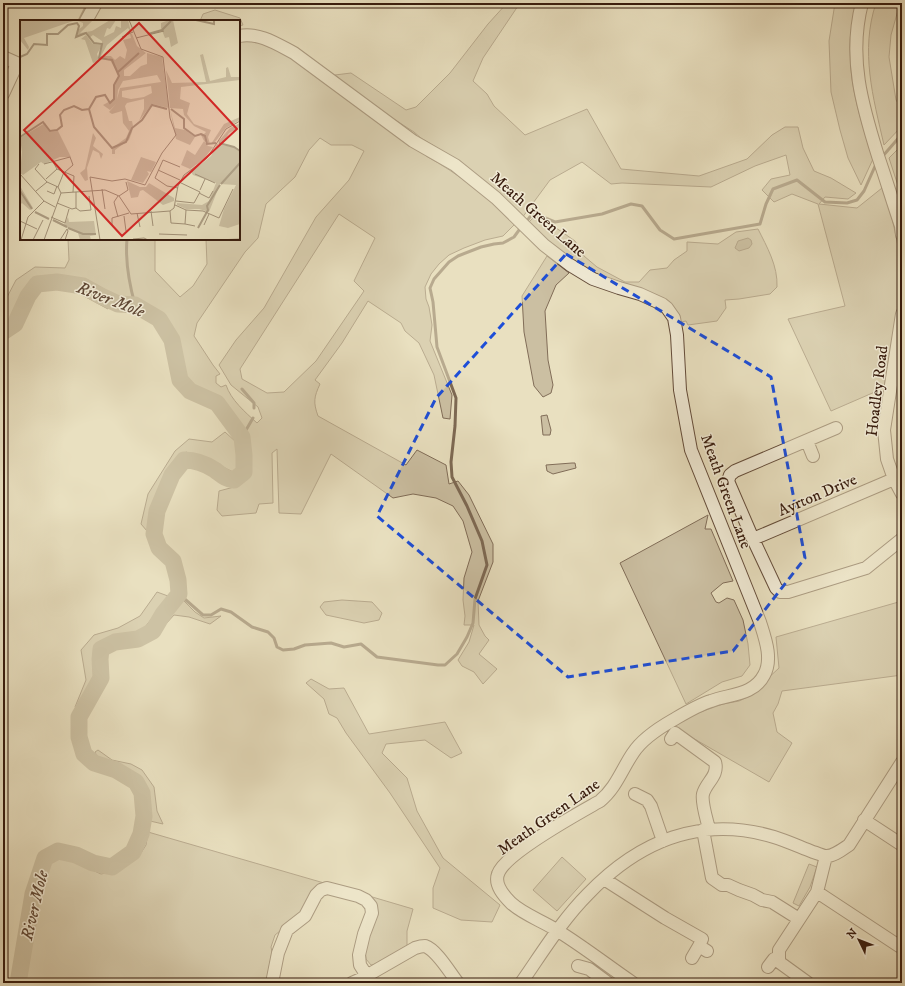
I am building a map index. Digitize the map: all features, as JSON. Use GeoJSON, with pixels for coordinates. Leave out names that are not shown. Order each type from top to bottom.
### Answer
{"type":"FeatureCollection","features":[{"type":"Feature","properties":{"kind":"street"},"geometry":{"type":"LineString","coordinates":[[87,20],[96,3]]}},
{"type":"Feature","properties":{"kind":"street"},"geometry":{"type":"LineString","coordinates":[[862,3],[857,27],[856,66],[858,80],[869,126],[902,235]]}},
{"type":"Feature","properties":{"kind":"street","name":"Meath Green Lane"},"geometry":{"type":"LineString","coordinates":[[240,36],[260,36],[279,44],[294,53],[413,141],[456,165],[496,198],[544,245],[570,265],[593,279],[640,294],[656,301],[667,308],[674,318],[677,335],[680,390],[692,450],[760,622],[768,656],[768,666],[764,675],[754,688],[701,705],[673,720],[644,740],[633,753],[613,789],[607,795],[600,801],[535,840],[506,861],[498,874],[497,880],[504,895],[517,908],[558,930],[633,983]]}},
{"type":"Feature","properties":{"kind":"street"},"geometry":{"type":"LineString","coordinates":[[3,57],[19,65],[3,94]]}},
{"type":"Feature","properties":{"kind":"street","name":"Hoadley Road"},"geometry":{"type":"LineString","coordinates":[[902,314],[884,430],[884,442],[887,459],[894,479],[902,494]]}},
{"type":"Feature","properties":{"kind":"street"},"geometry":{"type":"LineString","coordinates":[[836,428],[736,471],[730,475],[728,481],[753,540],[776,588],[780,592],[788,592],[866,568],[902,539]]}},
{"type":"Feature","properties":{"kind":"street"},"geometry":{"type":"LineString","coordinates":[[807,441],[814,456]]}},
{"type":"Feature","properties":{"kind":"street","name":"Ayrton Drive"},"geometry":{"type":"LineString","coordinates":[[753,540],[894,479]]}},
{"type":"Feature","properties":{"kind":"street"},"geometry":{"type":"LineString","coordinates":[[671,739],[676,733],[715,762],[716,773],[703,793],[712,878],[722,884],[728,884],[739,890],[753,894],[762,900],[772,902],[799,919]]}},
{"type":"Feature","properties":{"kind":"street"},"geometry":{"type":"LineString","coordinates":[[521,983],[575,908],[620,865],[642,851],[683,834],[706,829],[744,830],[774,837],[826,856],[838,852],[849,844],[902,762]]}},
{"type":"Feature","properties":{"kind":"street"},"geometry":{"type":"LineString","coordinates":[[635,794],[647,800],[651,806],[664,841]]}},
{"type":"Feature","properties":{"kind":"street"},"geometry":{"type":"LineString","coordinates":[[864,820],[902,845]]}},
{"type":"Feature","properties":{"kind":"street"},"geometry":{"type":"LineString","coordinates":[[801,981],[795,973],[780,962],[779,950],[817,892],[826,856]]}},
{"type":"Feature","properties":{"kind":"street"},"geometry":{"type":"LineString","coordinates":[[604,879],[665,918],[702,938],[703,948],[692,958]]}},
{"type":"Feature","properties":{"kind":"street"},"geometry":{"type":"LineString","coordinates":[[272,983],[278,953],[287,930],[305,916],[316,895],[321,890],[327,888],[358,896],[366,900],[371,906],[372,913],[364,934],[359,955],[361,980],[415,948],[424,946],[438,956],[458,983]]}},
{"type":"Feature","properties":{"kind":"street"},"geometry":{"type":"LineString","coordinates":[[817,892],[856,922],[899,946]]}},
{"type":"Feature","properties":{"kind":"street"},"geometry":{"type":"LineString","coordinates":[[768,967],[774,959],[779,958]]}},
{"type":"Feature","properties":{"kind":"street"},"geometry":{"type":"LineString","coordinates":[[578,966],[589,969],[608,983]]}},
{"type":"Feature","properties":{"kind":"highlighted area"},"geometry":{"type":"Polygon","coordinates":[[[566,254],[771,377],[805,558],[733,651],[568,677],[377,516],[436,398],[566,254]]]}},
{"type":"Feature","properties":{"kind":"shaded area"},"geometry":{"type":"Polygon","coordinates":[[[507,3],[520,3],[483,58],[473,81],[487,94],[494,106],[525,135],[587,109],[621,169],[699,176],[747,159],[772,135],[785,127],[798,127],[803,148],[814,171],[831,178],[856,193],[848,199],[825,197],[819,204],[857,208],[882,188],[891,213],[899,251],[901,290],[884,388],[831,411],[788,319],[845,306],[818,204],[792,194],[774,202],[762,190],[771,179],[790,175],[786,155],[755,166],[711,187],[622,183],[611,184],[582,162],[550,180],[522,218],[447,154],[364,100],[335,75],[351,73],[406,110],[416,107],[450,73],[488,24],[507,3]]]}},
{"type":"Feature","properties":{"kind":"shaded area"},"geometry":{"type":"Polygon","coordinates":[[[835,3],[857,3],[850,46],[852,79],[857,106],[873,159],[861,185],[848,158],[831,92],[829,41],[835,3]]]}},
{"type":"Feature","properties":{"kind":"shaded area"},"geometry":{"type":"Polygon","coordinates":[[[876,3],[900,3],[891,35],[889,57],[896,100],[902,109],[902,126],[884,145],[872,92],[870,74],[869,39],[871,21],[876,3]]]}},
{"type":"Feature","properties":{"kind":"shaded area"},"geometry":{"type":"Polygon","coordinates":[[[215,10],[240,18],[243,25],[240,26],[240,20],[200,20],[203,14],[215,10]]]}},
{"type":"Feature","properties":{"kind":"shaded area"},"geometry":{"type":"Polygon","coordinates":[[[244,39],[278,48],[423,152],[426,156],[450,170],[473,187],[515,224],[503,236],[485,240],[449,255],[431,274],[425,287],[432,325],[430,341],[452,395],[450,419],[443,418],[434,375],[419,343],[405,331],[401,323],[368,301],[342,343],[315,380],[320,384],[315,400],[315,407],[318,416],[406,465],[417,450],[446,465],[449,484],[458,481],[469,495],[493,544],[493,562],[478,601],[479,625],[489,640],[479,654],[497,669],[483,684],[474,672],[462,666],[458,660],[469,642],[474,625],[464,625],[465,616],[463,600],[464,578],[472,552],[463,521],[453,506],[436,498],[413,494],[393,498],[331,454],[301,514],[279,513],[277,449],[272,453],[273,503],[259,504],[256,513],[222,516],[217,510],[219,491],[234,487],[245,477],[247,466],[245,437],[232,421],[220,401],[209,395],[196,391],[187,383],[181,371],[175,338],[161,316],[137,302],[113,298],[108,309],[69,288],[50,288],[40,292],[30,287],[21,297],[13,320],[3,326],[4,303],[16,280],[35,267],[65,268],[69,260],[68,240],[155,240],[155,271],[180,297],[193,286],[207,264],[206,240],[240,240],[240,41],[244,39]],[[320,138],[309,150],[295,177],[266,204],[258,238],[245,252],[197,323],[194,336],[220,374],[216,376],[216,383],[221,387],[226,385],[235,401],[257,423],[262,418],[258,407],[231,385],[219,365],[236,340],[264,308],[316,217],[349,180],[364,151],[352,145],[331,145],[320,138]],[[339,214],[240,369],[242,379],[267,393],[284,392],[316,361],[364,291],[354,281],[375,238],[339,214]]]}},
{"type":"Feature","properties":{"kind":"shaded area"},"geometry":{"type":"Polygon","coordinates":[[[902,145],[902,198],[889,158],[902,145]]]}},
{"type":"Feature","properties":{"kind":"shaded area"},"geometry":{"type":"Polygon","coordinates":[[[535,216],[546,221],[575,241],[584,256],[597,267],[625,282],[639,282],[650,270],[667,268],[674,260],[687,251],[687,242],[718,244],[736,232],[758,229],[774,264],[777,287],[770,294],[725,300],[726,308],[717,321],[688,325],[686,321],[681,322],[679,314],[669,302],[603,277],[573,261],[527,224],[535,216]]]}},
{"type":"Feature","properties":{"kind":"shaded area"},"geometry":{"type":"Polygon","coordinates":[[[748,238],[751,240],[752,244],[749,248],[739,251],[735,248],[738,241],[748,238]]]}},
{"type":"Feature","properties":{"kind":"shaded area"},"geometry":{"type":"Polygon","coordinates":[[[547,256],[569,273],[556,285],[545,311],[548,360],[553,385],[551,393],[543,397],[534,386],[524,332],[522,296],[547,256]]]}},
{"type":"Feature","properties":{"kind":"shaded area"},"geometry":{"type":"Polygon","coordinates":[[[547,415],[551,430],[550,435],[543,435],[541,416],[547,415]]]}},
{"type":"Feature","properties":{"kind":"shaded area"},"geometry":{"type":"Polygon","coordinates":[[[225,432],[236,442],[239,465],[233,472],[211,461],[186,452],[171,467],[166,477],[147,531],[141,524],[148,494],[175,451],[189,439],[212,442],[225,432]]]}},
{"type":"Feature","properties":{"kind":"shaded area"},"geometry":{"type":"Polygon","coordinates":[[[575,463],[576,468],[553,474],[547,471],[546,465],[575,463]]]}},
{"type":"Feature","properties":{"kind":"shaded area"},"geometry":{"type":"Polygon","coordinates":[[[708,515],[705,529],[711,529],[733,581],[723,583],[711,593],[716,602],[719,603],[727,598],[734,600],[743,620],[748,644],[750,665],[742,676],[722,682],[686,704],[620,563],[708,515]]]}},
{"type":"Feature","properties":{"kind":"shaded area"},"geometry":{"type":"Polygon","coordinates":[[[157,592],[168,596],[176,593],[195,612],[204,618],[221,616],[210,624],[189,617],[174,615],[156,635],[163,618],[156,613],[142,631],[100,644],[94,652],[96,672],[89,690],[79,707],[75,707],[86,680],[81,650],[94,635],[118,628],[140,616],[157,592]]]}},
{"type":"Feature","properties":{"kind":"shaded area"},"geometry":{"type":"Polygon","coordinates":[[[342,600],[372,602],[382,613],[379,620],[364,623],[326,615],[320,607],[324,602],[342,600]]]}},
{"type":"Feature","properties":{"kind":"shaded area"},"geometry":{"type":"Polygon","coordinates":[[[902,601],[902,675],[782,691],[778,704],[773,713],[777,732],[792,743],[769,782],[672,726],[692,715],[723,704],[739,701],[754,694],[779,668],[776,637],[902,601]]]}},
{"type":"Feature","properties":{"kind":"shaded area"},"geometry":{"type":"Polygon","coordinates":[[[311,679],[329,689],[344,688],[369,734],[445,722],[462,753],[451,758],[425,740],[386,744],[382,753],[407,778],[417,811],[443,858],[500,905],[492,922],[461,920],[433,908],[433,888],[440,868],[390,793],[346,733],[337,718],[329,714],[324,699],[306,683],[311,679]]]}},
{"type":"Feature","properties":{"kind":"shaded area"},"geometry":{"type":"Polygon","coordinates":[[[98,750],[112,760],[131,764],[142,770],[154,787],[157,811],[163,824],[150,821],[149,792],[145,784],[134,774],[111,763],[98,759],[95,752],[98,750]]]}},
{"type":"Feature","properties":{"kind":"shaded area"},"geometry":{"type":"Polygon","coordinates":[[[148,832],[324,883],[314,888],[302,912],[275,935],[271,947],[272,952],[266,983],[26,983],[27,959],[39,897],[49,865],[55,857],[79,860],[88,868],[101,874],[116,871],[139,856],[146,845],[148,832]]]}},
{"type":"Feature","properties":{"kind":"shaded area"},"geometry":{"type":"Polygon","coordinates":[[[562,857],[586,879],[557,911],[533,890],[562,857]]]}},
{"type":"Feature","properties":{"kind":"shaded area"},"geometry":{"type":"Polygon","coordinates":[[[809,864],[817,867],[810,887],[799,906],[793,903],[809,864]]]}},
{"type":"Feature","properties":{"kind":"shaded area"},"geometry":{"type":"Polygon","coordinates":[[[369,896],[413,909],[407,931],[407,948],[381,964],[371,965],[366,959],[365,949],[369,896]]]}},
{"type":"Feature","properties":{"kind":"waterway"},"geometry":{"type":"LineString","coordinates":[[80,20],[88,3]]}},
{"type":"Feature","properties":{"kind":"waterway"},"geometry":{"type":"LineString","coordinates":[[882,157],[902,134]]}},
{"type":"Feature","properties":{"kind":"waterway"},"geometry":{"type":"LineString","coordinates":[[526,222],[533,213],[555,222],[602,214],[631,204],[642,206],[660,230],[674,239],[760,224],[766,204],[773,189],[797,180],[825,202],[847,203],[857,200],[864,191],[876,164]]}},
{"type":"Feature","properties":{"kind":"waterway"},"geometry":{"type":"LineString","coordinates":[[179,594],[203,615],[211,615],[221,609],[231,612],[252,627],[268,632],[274,638],[277,647],[283,650],[294,649],[305,645],[331,643],[344,647],[361,644],[377,657],[438,665],[445,665],[457,654],[473,623],[475,599],[487,565],[482,541],[467,506],[452,477],[451,462],[456,398],[437,347],[433,302],[430,288],[434,279],[449,262],[458,256],[481,247],[503,243],[514,237],[522,226]]}},
{"type":"Feature","properties":{"kind":"waterway"},"geometry":{"type":"LineString","coordinates":[[127,240],[128,272],[135,305]]}},
{"type":"Feature","properties":{"kind":"waterway","name":"River Mole"},"geometry":{"type":"LineString","coordinates":[[3,332],[15,324],[28,296],[37,284],[57,282],[83,286],[118,304],[135,305],[159,319],[172,340],[180,380],[190,391],[217,403],[242,437],[244,455],[244,472],[234,480],[226,478],[204,464],[188,460],[184,460],[172,475],[157,511],[154,534],[159,548],[173,561],[178,580],[179,594],[163,614],[153,631],[138,639],[115,642],[101,649],[101,678],[79,717],[79,737],[84,754],[94,763],[116,770],[136,782],[142,793],[144,816],[141,834],[133,852],[112,867],[93,863],[76,855],[58,851],[45,858],[33,894],[18,983]]}},
{"type":"Feature","properties":{"kind":"waterway"},"geometry":{"type":"LineString","coordinates":[[242,389],[254,403],[254,408]]}},
{"type":"Feature","properties":{"kind":"waterway"},"geometry":{"type":"LineString","coordinates":[[242,437],[253,418]]}}]}
